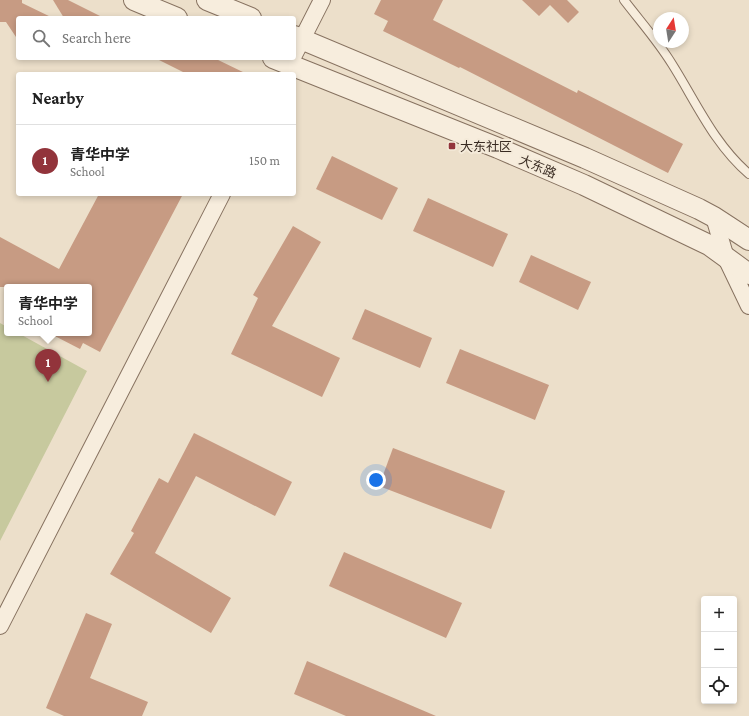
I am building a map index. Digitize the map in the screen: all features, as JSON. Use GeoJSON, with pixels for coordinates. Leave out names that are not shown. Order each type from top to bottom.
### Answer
{"type":"FeatureCollection","features":[{"type":"Feature","properties":{"kind":"street"},"geometry":{"type":"LineString","coordinates":[[134,0],[172,16]]}},
{"type":"Feature","properties":{"kind":"street"},"geometry":{"type":"LineString","coordinates":[[207,0],[246,16]]}},
{"type":"Feature","properties":{"kind":"street"},"geometry":{"type":"LineString","coordinates":[[296,46],[322,0]]}},
{"type":"Feature","properties":{"kind":"street","name":"大东路"},"geometry":{"type":"LineString","coordinates":[[296,37],[585,158],[699,209],[749,240]]}},
{"type":"Feature","properties":{"kind":"street","name":"大东路"},"geometry":{"type":"LineString","coordinates":[[287,62],[584,185],[709,245],[749,274]]}},
{"type":"Feature","properties":{"kind":"street"},"geometry":{"type":"LineString","coordinates":[[0,626],[221,196]]}},
{"type":"Feature","properties":{"kind":"street"},"geometry":{"type":"LineString","coordinates":[[714,217],[726,258],[749,306]]}},
{"type":"Feature","properties":{"kind":"lane"},"geometry":{"type":"LineString","coordinates":[[624,0],[671,62],[713,134],[749,174]]}},
{"type":"Feature","properties":{"kind":"green space"},"geometry":{"type":"Polygon","coordinates":[[[0,323],[4,325],[4,336],[23,336],[87,371],[0,541],[0,323]]]}},
{"type":"Feature","properties":{"kind":"building"},"geometry":{"type":"Polygon","coordinates":[[[0,0],[22,0],[22,3],[49,16],[16,16],[16,37],[6,22],[0,22],[0,0]]]}},
{"type":"Feature","properties":{"kind":"building"},"geometry":{"type":"Polygon","coordinates":[[[53,0],[68,0],[100,16],[63,16],[53,0]]]}},
{"type":"Feature","properties":{"kind":"building"},"geometry":{"type":"Polygon","coordinates":[[[381,0],[443,0],[433,20],[577,93],[578,90],[683,144],[668,173],[460,67],[459,68],[383,31],[388,21],[374,14],[381,0]]]}},
{"type":"Feature","properties":{"kind":"building"},"geometry":{"type":"Polygon","coordinates":[[[522,0],[567,0],[579,12],[568,23],[550,5],[539,16],[522,0]]]}},
{"type":"Feature","properties":{"kind":"building"},"geometry":{"type":"Polygon","coordinates":[[[159,60],[218,60],[243,72],[183,72],[159,60]]]}},
{"type":"Feature","properties":{"kind":"building"},"geometry":{"type":"Polygon","coordinates":[[[332,156],[398,188],[382,220],[316,189],[332,156]]]}},
{"type":"Feature","properties":{"kind":"building"},"geometry":{"type":"Polygon","coordinates":[[[98,196],[182,196],[100,352],[83,343],[80,349],[55,336],[92,336],[92,284],[4,284],[4,287],[0,287],[0,237],[59,269],[98,196]]]}},
{"type":"Feature","properties":{"kind":"building"},"geometry":{"type":"Polygon","coordinates":[[[428,198],[508,234],[493,267],[413,231],[428,198]]]}},
{"type":"Feature","properties":{"kind":"building"},"geometry":{"type":"Polygon","coordinates":[[[293,226],[321,242],[272,326],[340,358],[322,397],[231,354],[258,298],[253,295],[293,226]]]}},
{"type":"Feature","properties":{"kind":"building"},"geometry":{"type":"Polygon","coordinates":[[[531,255],[591,282],[578,310],[519,282],[531,255]]]}},
{"type":"Feature","properties":{"kind":"building"},"geometry":{"type":"Polygon","coordinates":[[[365,309],[432,338],[420,368],[352,339],[365,309]]]}},
{"type":"Feature","properties":{"kind":"building"},"geometry":{"type":"Polygon","coordinates":[[[460,349],[549,385],[535,420],[446,383],[460,349]]]}},
{"type":"Feature","properties":{"kind":"building"},"geometry":{"type":"Polygon","coordinates":[[[194,433],[292,482],[275,516],[196,476],[155,553],[231,598],[211,633],[110,574],[134,533],[131,531],[159,478],[168,483],[194,433]]]}},
{"type":"Feature","properties":{"kind":"building"},"geometry":{"type":"Polygon","coordinates":[[[393,448],[505,491],[491,529],[379,486],[393,448]]]}},
{"type":"Feature","properties":{"kind":"building"},"geometry":{"type":"Polygon","coordinates":[[[344,552],[462,603],[446,638],[329,586],[344,552]]]}},
{"type":"Feature","properties":{"kind":"building"},"geometry":{"type":"Polygon","coordinates":[[[86,613],[112,624],[90,678],[148,702],[142,716],[64,716],[46,708],[86,613]]]}},
{"type":"Feature","properties":{"kind":"building"},"geometry":{"type":"Polygon","coordinates":[[[307,661],[436,716],[346,716],[294,694],[307,661]]]}},
{"type":"Feature","properties":{"kind":"place","name":"大东社区"},"geometry":{"type":"Point","coordinates":[452,146]}},
{"type":"Feature","properties":{"kind":"place","name":"青华中学"},"geometry":{"type":"Point","coordinates":[48,382]}}]}
